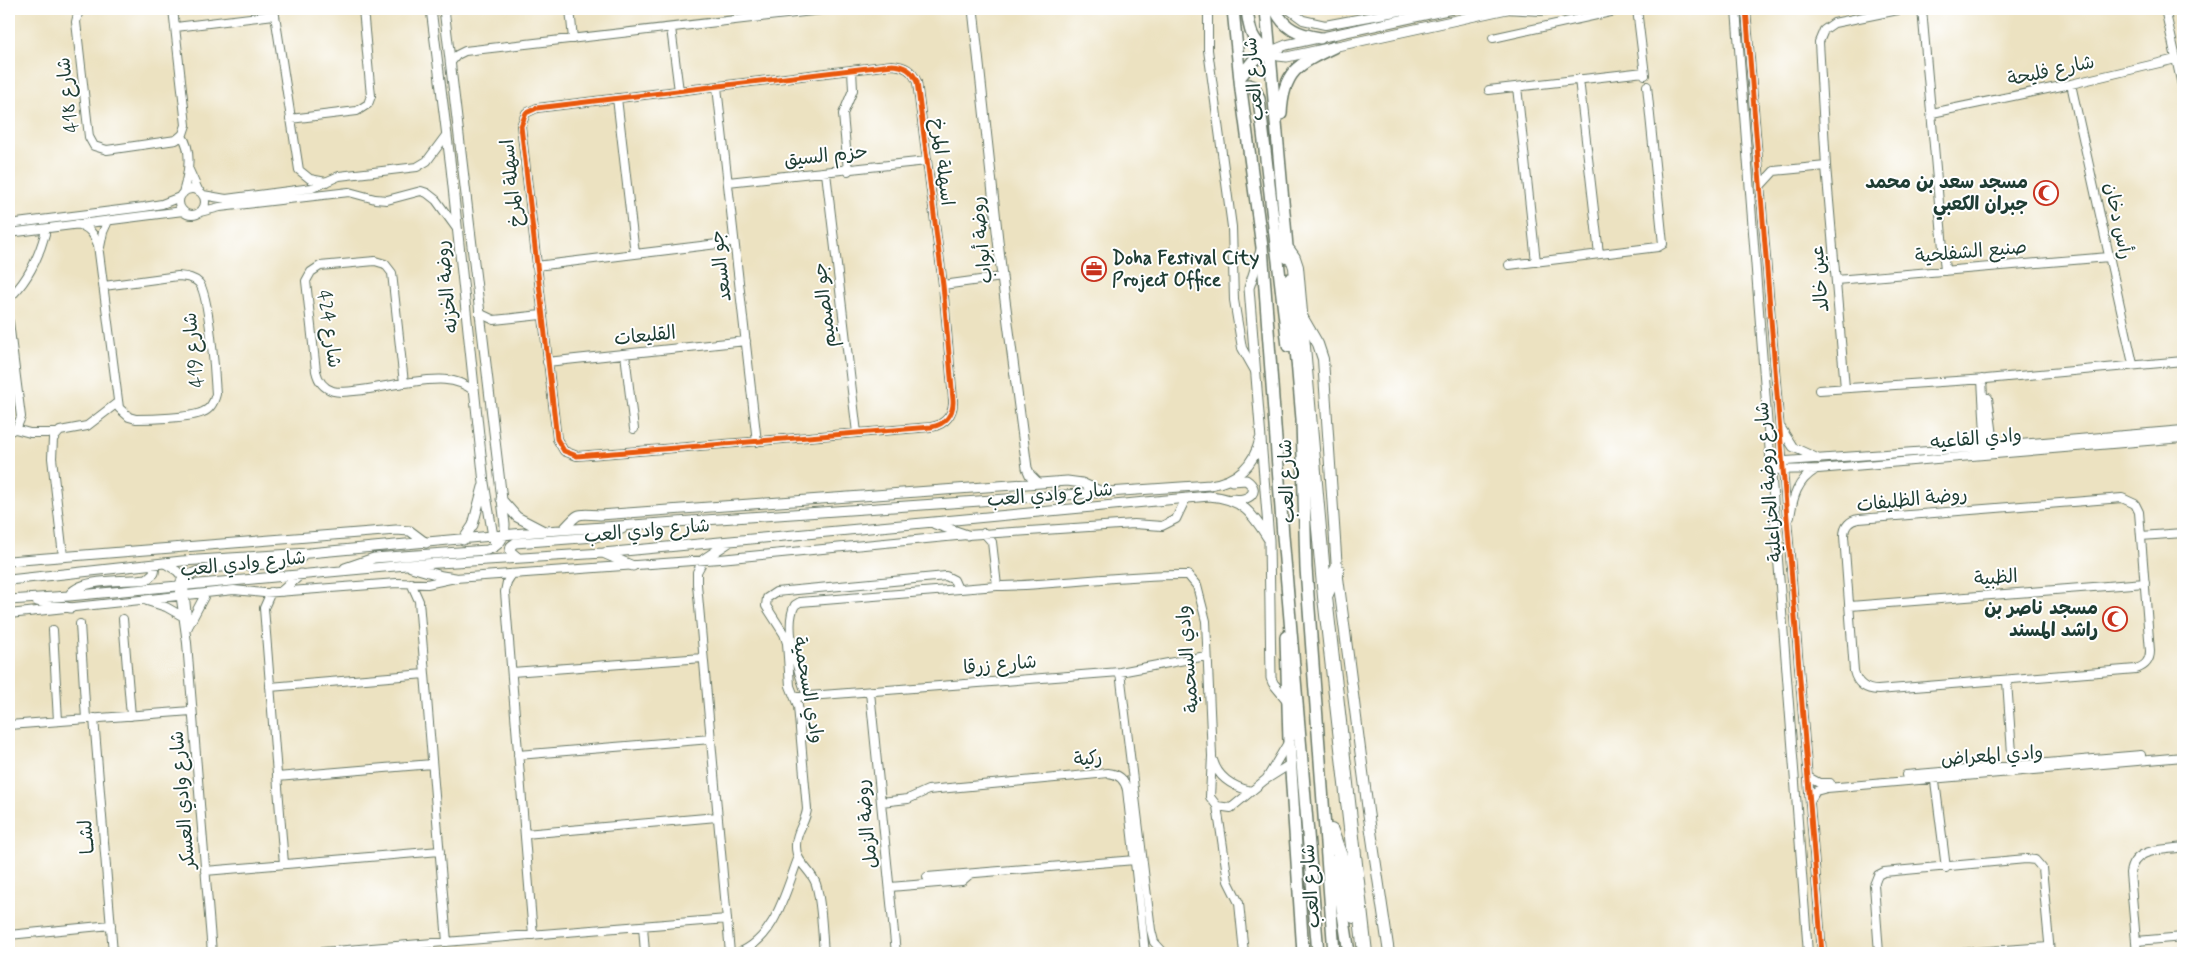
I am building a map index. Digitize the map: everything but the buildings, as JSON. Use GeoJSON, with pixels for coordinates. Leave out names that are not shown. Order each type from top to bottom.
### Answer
{"type":"FeatureCollection","features":[{"type":"Feature","properties":{"kind":"highway"},"geometry":{"type":"LineString","coordinates":[[1288,252],[1295,263],[1325,597],[1364,953]]}},
{"type":"Feature","properties":{"kind":"highway"},"geometry":{"type":"LineString","coordinates":[[1325,597],[1337,570]]}},
{"type":"Feature","properties":{"kind":"highway"},"geometry":{"type":"LineString","coordinates":[[1331,831],[1340,856],[1364,953]]}},
{"type":"Feature","properties":{"kind":"highway"},"geometry":{"type":"LineString","coordinates":[[1363,931],[1370,953]]}},
{"type":"Feature","properties":{"kind":"main road","name":"شارع العب"},"geometry":{"type":"LineString","coordinates":[[1232,9],[1262,247],[1283,536],[1318,953]]}},
{"type":"Feature","properties":{"kind":"main road"},"geometry":{"type":"LineString","coordinates":[[1240,76],[1254,60],[1269,52],[1258,45],[1251,35],[1247,9]]}},
{"type":"Feature","properties":{"kind":"main road","name":"شارع العب"},"geometry":{"type":"LineString","coordinates":[[1266,9],[1302,419],[1306,568],[1334,953]]}},
{"type":"Feature","properties":{"kind":"main road"},"geometry":{"type":"LineString","coordinates":[[1275,9],[1287,27],[1302,34],[1320,38]]}},
{"type":"Feature","properties":{"kind":"main road"},"geometry":{"type":"LineString","coordinates":[[1279,163],[1282,102],[1285,84],[1299,66],[1334,47]]}},
{"type":"Feature","properties":{"kind":"main road"},"geometry":{"type":"LineString","coordinates":[[1241,90],[1248,85],[1254,87],[1259,99],[1289,352],[1302,419]]}},
{"type":"Feature","properties":{"kind":"main road"},"geometry":{"type":"LineString","coordinates":[[1300,310],[1306,325],[1320,349],[1323,359],[1337,570],[1366,802],[1389,953]]}},
{"type":"Feature","properties":{"kind":"main road"},"geometry":{"type":"LineString","coordinates":[[1283,536],[1287,700],[1303,953]]}},
{"type":"Feature","properties":{"kind":"main road"},"geometry":{"type":"LineString","coordinates":[[1323,805],[1331,831],[1349,953]]}},
{"type":"Feature","properties":{"kind":"street","name":"شارع 418"},"geometry":{"type":"LineString","coordinates":[[79,9],[76,15],[76,22],[89,137],[94,146],[107,150],[176,140],[182,136]]}},
{"type":"Feature","properties":{"kind":"street"},"geometry":{"type":"LineString","coordinates":[[173,9],[186,125],[182,136],[187,146],[188,170],[179,204],[183,211]]}},
{"type":"Feature","properties":{"kind":"street"},"geometry":{"type":"LineString","coordinates":[[290,119],[357,111],[368,104],[371,96],[363,9]]}},
{"type":"Feature","properties":{"kind":"street","name":"روضة الخزنه"},"geometry":{"type":"LineString","coordinates":[[430,9],[458,230],[484,483],[494,542]]}},
{"type":"Feature","properties":{"kind":"street","name":"روضة الخزنه"},"geometry":{"type":"LineString","coordinates":[[444,9],[504,536]]}},
{"type":"Feature","properties":{"kind":"street"},"geometry":{"type":"LineString","coordinates":[[570,9],[573,39]]}},
{"type":"Feature","properties":{"kind":"street"},"geometry":{"type":"LineString","coordinates":[[451,62],[457,55],[465,51],[830,9]]}},
{"type":"Feature","properties":{"kind":"street","name":"روضة أبواب"},"geometry":{"type":"LineString","coordinates":[[972,9],[1002,277],[1027,468],[1030,475],[1038,483]]}},
{"type":"Feature","properties":{"kind":"street","name":"شارع العب"},"geometry":{"type":"LineString","coordinates":[[1208,9],[1208,50],[1232,227],[1234,300],[1242,348],[1255,371]]}},
{"type":"Feature","properties":{"kind":"street"},"geometry":{"type":"LineString","coordinates":[[1291,12],[1307,22],[1325,25],[1411,9]]}},
{"type":"Feature","properties":{"kind":"street"},"geometry":{"type":"LineString","coordinates":[[1269,52],[1286,45],[1452,9]]}},
{"type":"Feature","properties":{"kind":"street"},"geometry":{"type":"LineString","coordinates":[[1269,52],[1287,57],[1505,9],[1533,11],[1558,9]]}},
{"type":"Feature","properties":{"kind":"street"},"geometry":{"type":"LineString","coordinates":[[1494,38],[1624,9]]}},
{"type":"Feature","properties":{"kind":"street"},"geometry":{"type":"LineString","coordinates":[[1489,90],[1645,73],[1637,9]]}},
{"type":"Feature","properties":{"kind":"street","name":"شارع روضة الخزاعلية"},"geometry":{"type":"LineString","coordinates":[[1736,9],[1808,953]]}},
{"type":"Feature","properties":{"kind":"street","name":"شارع روضة الخزاعلية"},"geometry":{"type":"LineString","coordinates":[[1746,9],[1760,159],[1779,422],[1822,953]]}},
{"type":"Feature","properties":{"kind":"street","name":"عين خالد"},"geometry":{"type":"LineString","coordinates":[[1845,388],[1826,166],[1819,42],[1824,30],[1834,23],[1903,9]]}},
{"type":"Feature","properties":{"kind":"street"},"geometry":{"type":"LineString","coordinates":[[1922,9],[1945,271]]}},
{"type":"Feature","properties":{"kind":"street"},"geometry":{"type":"LineString","coordinates":[[2165,9],[2183,90]]}},
{"type":"Feature","properties":{"kind":"street"},"geometry":{"type":"LineString","coordinates":[[176,27],[274,12],[299,170],[310,180],[326,182]]}},
{"type":"Feature","properties":{"kind":"street"},"geometry":{"type":"LineString","coordinates":[[671,28],[679,91]]}},
{"type":"Feature","properties":{"kind":"street"},"geometry":{"type":"LineString","coordinates":[[449,44],[465,51]]}},
{"type":"Feature","properties":{"kind":"street","name":"شارع فليحة"},"geometry":{"type":"LineString","coordinates":[[1932,113],[2071,84],[2176,59]]}},
{"type":"Feature","properties":{"kind":"street","name":"اسهلة المرخ"},"geometry":{"type":"LineString","coordinates":[[899,66],[910,71],[917,82],[943,284],[953,400],[950,415],[944,422],[936,426],[577,456],[561,448],[557,439],[541,316],[521,126],[523,117],[532,109],[679,91],[852,70],[899,66]]}},
{"type":"Feature","properties":{"kind":"street"},"geometry":{"type":"LineString","coordinates":[[848,170],[843,114],[853,90],[852,70]]}},
{"type":"Feature","properties":{"kind":"street"},"geometry":{"type":"LineString","coordinates":[[1579,79],[1599,254]]}},
{"type":"Feature","properties":{"kind":"street","name":"رأس دخان"},"geometry":{"type":"LineString","coordinates":[[2071,84],[2133,364]]}},
{"type":"Feature","properties":{"kind":"street"},"geometry":{"type":"LineString","coordinates":[[1517,86],[1536,262]]}},
{"type":"Feature","properties":{"kind":"street"},"geometry":{"type":"LineString","coordinates":[[1508,265],[1658,248],[1663,243],[1647,86]]}},
{"type":"Feature","properties":{"kind":"street","name":"جو السعد"},"geometry":{"type":"LineString","coordinates":[[717,87],[757,442]]}},
{"type":"Feature","properties":{"kind":"street"},"geometry":{"type":"LineString","coordinates":[[618,98],[635,254]]}},
{"type":"Feature","properties":{"kind":"street"},"geometry":{"type":"LineString","coordinates":[[11,223],[162,204],[190,189],[226,198],[312,188],[339,176],[412,168],[421,166],[431,157],[447,134]]}},
{"type":"Feature","properties":{"kind":"street"},"geometry":{"type":"LineString","coordinates":[[1760,159],[1774,171]]}},
{"type":"Feature","properties":{"kind":"street","name":"حزم السيق"},"geometry":{"type":"LineString","coordinates":[[728,182],[927,161]]}},
{"type":"Feature","properties":{"kind":"street"},"geometry":{"type":"LineString","coordinates":[[1762,185],[1774,171],[1826,166]]}},
{"type":"Feature","properties":{"kind":"street"},"geometry":{"type":"LineString","coordinates":[[188,170],[200,192],[204,206],[200,212]]}},
{"type":"Feature","properties":{"kind":"street","name":"جو الصميم"},"geometry":{"type":"LineString","coordinates":[[826,173],[857,433]]}},
{"type":"Feature","properties":{"kind":"street"},"geometry":{"type":"LineString","coordinates":[[9,232],[183,211],[193,215],[220,207],[346,192],[381,200],[421,191],[436,200],[458,230]]}},
{"type":"Feature","properties":{"kind":"street"},"geometry":{"type":"LineString","coordinates":[[99,252],[101,237],[108,221]]}},
{"type":"Feature","properties":{"kind":"street"},"geometry":{"type":"LineString","coordinates":[[12,430],[30,433],[57,433],[87,426],[117,402],[99,252],[94,234],[89,229],[77,224]]}},
{"type":"Feature","properties":{"kind":"street"},"geometry":{"type":"LineString","coordinates":[[9,298],[23,284],[45,234]]}},
{"type":"Feature","properties":{"kind":"street"},"geometry":{"type":"LineString","coordinates":[[536,266],[734,242]]}},
{"type":"Feature","properties":{"kind":"street","name":"شارع العب"},"geometry":{"type":"LineString","coordinates":[[1262,247],[1249,288],[1269,540],[1271,678],[1287,700]]}},
{"type":"Feature","properties":{"kind":"street","name":"صنيع الشفلحية"},"geometry":{"type":"LineString","coordinates":[[1836,280],[2109,257]]}},
{"type":"Feature","properties":{"kind":"street","name":"شارع 424"},"geometry":{"type":"LineString","coordinates":[[404,383],[393,278],[389,268],[376,261],[325,265],[315,268],[308,276],[306,286],[316,371],[321,383],[331,390],[338,392],[443,379],[458,382],[474,391]]}},
{"type":"Feature","properties":{"kind":"street","name":"شارع 419"},"geometry":{"type":"LineString","coordinates":[[104,286],[178,276],[188,276],[200,284],[205,300],[216,388],[215,400],[212,405],[197,414],[136,419],[124,414],[117,402]]}},
{"type":"Feature","properties":{"kind":"street"},"geometry":{"type":"LineString","coordinates":[[943,284],[1002,277]]}},
{"type":"Feature","properties":{"kind":"street"},"geometry":{"type":"LineString","coordinates":[[479,313],[494,320],[541,316]]}},
{"type":"Feature","properties":{"kind":"street"},"geometry":{"type":"LineString","coordinates":[[481,332],[494,320]]}},
{"type":"Feature","properties":{"kind":"street"},"geometry":{"type":"LineString","coordinates":[[9,322],[21,416],[19,424],[12,430]]}},
{"type":"Feature","properties":{"kind":"street","name":"القليعات"},"geometry":{"type":"LineString","coordinates":[[547,362],[746,341]]}},
{"type":"Feature","properties":{"kind":"street"},"geometry":{"type":"LineString","coordinates":[[625,354],[634,429]]}},
{"type":"Feature","properties":{"kind":"street"},"geometry":{"type":"LineString","coordinates":[[1820,390],[1984,379],[2133,364],[2183,361]]}},
{"type":"Feature","properties":{"kind":"street"},"geometry":{"type":"LineString","coordinates":[[458,382],[468,378],[472,372]]}},
{"type":"Feature","properties":{"kind":"street"},"geometry":{"type":"LineString","coordinates":[[1984,379],[1994,450]]}},
{"type":"Feature","properties":{"kind":"street"},"geometry":{"type":"LineString","coordinates":[[1984,379],[1985,451]]}},
{"type":"Feature","properties":{"kind":"street"},"geometry":{"type":"LineString","coordinates":[[479,421],[492,420]]}},
{"type":"Feature","properties":{"kind":"street","name":"وادي القاعيه"},"geometry":{"type":"LineString","coordinates":[[1779,422],[1784,434],[1794,447],[1821,459]]}},
{"type":"Feature","properties":{"kind":"street","name":"وادي القاعيه"},"geometry":{"type":"LineString","coordinates":[[1771,466],[1818,469],[2183,430]]}},
{"type":"Feature","properties":{"kind":"street"},"geometry":{"type":"LineString","coordinates":[[57,433],[52,443],[52,458],[63,556]]}},
{"type":"Feature","properties":{"kind":"street","name":"وادي القاعيه"},"geometry":{"type":"LineString","coordinates":[[1994,450],[2183,438]]}},
{"type":"Feature","properties":{"kind":"street","name":"شارع وادي العب"},"geometry":{"type":"LineString","coordinates":[[504,536],[563,530],[1210,485],[1227,482],[1247,468],[1258,450],[1260,439]]}},
{"type":"Feature","properties":{"kind":"street","name":"وادي القاعيه"},"geometry":{"type":"LineString","coordinates":[[1783,466],[1821,459],[1985,451]]}},
{"type":"Feature","properties":{"kind":"street"},"geometry":{"type":"LineString","coordinates":[[1018,484],[1024,478],[1027,468]]}},
{"type":"Feature","properties":{"kind":"street"},"geometry":{"type":"LineString","coordinates":[[1788,529],[1797,488],[1806,476],[1818,469]]}},
{"type":"Feature","properties":{"kind":"street"},"geometry":{"type":"LineString","coordinates":[[1225,498],[1245,500],[1252,490],[1246,480],[1227,482]]}},
{"type":"Feature","properties":{"kind":"street","name":"شارع وادي العب"},"geometry":{"type":"LineString","coordinates":[[563,530],[581,513],[600,515],[1072,481],[1103,492]]}},
{"type":"Feature","properties":{"kind":"street"},"geometry":{"type":"LineString","coordinates":[[463,540],[473,525],[484,483]]}},
{"type":"Feature","properties":{"kind":"street"},"geometry":{"type":"LineString","coordinates":[[948,503],[968,488]]}},
{"type":"Feature","properties":{"kind":"street","name":"شارع وادي العب"},"geometry":{"type":"LineString","coordinates":[[9,600],[183,588],[301,574],[406,565],[602,553],[1209,496],[1225,498],[1248,510],[1255,517],[1269,540]]}},
{"type":"Feature","properties":{"kind":"street"},"geometry":{"type":"LineString","coordinates":[[183,588],[206,593],[237,590],[255,593],[411,583],[427,584],[455,578],[633,566],[967,534],[1140,523],[1162,526],[1176,519],[1186,498]]}},
{"type":"Feature","properties":{"kind":"street","name":"روضة الظليفات"},"geometry":{"type":"LineString","coordinates":[[2118,498],[2131,501],[2138,508],[2145,582],[2150,655],[2144,666],[2136,669],[2007,681],[1878,690],[1867,688],[1858,682],[1854,671],[1844,532],[1848,524],[1855,520],[2118,498]]}},
{"type":"Feature","properties":{"kind":"street"},"geometry":{"type":"LineString","coordinates":[[501,499],[511,512],[524,522],[546,532]]}},
{"type":"Feature","properties":{"kind":"street"},"geometry":{"type":"LineString","coordinates":[[734,518],[751,503]]}},
{"type":"Feature","properties":{"kind":"street"},"geometry":{"type":"LineString","coordinates":[[932,523],[967,534]]}},
{"type":"Feature","properties":{"kind":"street"},"geometry":{"type":"LineString","coordinates":[[517,557],[510,551],[510,546],[515,543],[595,537],[632,526]]}},
{"type":"Feature","properties":{"kind":"street","name":"شارع وادي العب"},"geometry":{"type":"LineString","coordinates":[[9,561],[396,530],[410,531],[426,543]]}},
{"type":"Feature","properties":{"kind":"street"},"geometry":{"type":"LineString","coordinates":[[992,542],[1000,532]]}},
{"type":"Feature","properties":{"kind":"street"},"geometry":{"type":"LineString","coordinates":[[984,533],[992,542],[997,586]]}},
{"type":"Feature","properties":{"kind":"street"},"geometry":{"type":"LineString","coordinates":[[2141,536],[2183,533]]}},
{"type":"Feature","properties":{"kind":"street"},"geometry":{"type":"LineString","coordinates":[[339,571],[374,558],[483,550],[504,536]]}},
{"type":"Feature","properties":{"kind":"street","name":"شارع وادي العب"},"geometry":{"type":"LineString","coordinates":[[9,580],[159,564],[463,540],[494,542]]}},
{"type":"Feature","properties":{"kind":"street"},"geometry":{"type":"LineString","coordinates":[[730,953],[697,572],[704,559],[734,540]]}},
{"type":"Feature","properties":{"kind":"street"},"geometry":{"type":"LineString","coordinates":[[494,542],[505,558]]}},
{"type":"Feature","properties":{"kind":"street"},"geometry":{"type":"LineString","coordinates":[[9,614],[142,600],[183,588],[203,570],[285,562],[308,553]]}},
{"type":"Feature","properties":{"kind":"street"},"geometry":{"type":"LineString","coordinates":[[602,553],[633,566]]}},
{"type":"Feature","properties":{"kind":"street"},"geometry":{"type":"LineString","coordinates":[[687,561],[697,572]]}},
{"type":"Feature","properties":{"kind":"street"},"geometry":{"type":"LineString","coordinates":[[69,596],[72,591],[84,585],[147,579],[154,573],[159,564],[177,571],[183,588]]}},
{"type":"Feature","properties":{"kind":"street"},"geometry":{"type":"LineString","coordinates":[[406,565],[455,578]]}},
{"type":"Feature","properties":{"kind":"street"},"geometry":{"type":"LineString","coordinates":[[282,591],[301,574]]}},
{"type":"Feature","properties":{"kind":"street"},"geometry":{"type":"LineString","coordinates":[[505,592],[507,582],[512,574]]}},
{"type":"Feature","properties":{"kind":"street","name":"وادي السحمية"},"geometry":{"type":"LineString","coordinates":[[807,696],[795,663],[791,619],[795,605],[800,602],[997,586],[1074,583],[1149,574],[1188,575],[1197,586],[1206,622],[1206,656],[1212,756],[1209,794],[1211,801],[1216,806],[1228,881],[1239,903],[1244,953]]}},
{"type":"Feature","properties":{"kind":"street"},"geometry":{"type":"LineString","coordinates":[[493,575],[502,584],[505,592],[533,935]]}},
{"type":"Feature","properties":{"kind":"street","name":"وادي السحمية"},"geometry":{"type":"LineString","coordinates":[[798,859],[796,837],[806,817],[808,803],[796,697],[790,686],[786,638],[766,606],[766,600],[771,594],[776,592],[946,576],[954,580],[958,589]]}},
{"type":"Feature","properties":{"kind":"street","name":"الظبية"},"geometry":{"type":"LineString","coordinates":[[1850,606],[2145,582]]}},
{"type":"Feature","properties":{"kind":"street"},"geometry":{"type":"LineString","coordinates":[[411,583],[419,601],[447,942]]}},
{"type":"Feature","properties":{"kind":"street"},"geometry":{"type":"LineString","coordinates":[[419,601],[427,584]]}},
{"type":"Feature","properties":{"kind":"street","name":"شارع وادي العسكر"},"geometry":{"type":"LineString","coordinates":[[183,588],[182,616],[187,643]]}},
{"type":"Feature","properties":{"kind":"street","name":"شارع وادي العسكر"},"geometry":{"type":"LineString","coordinates":[[183,588],[188,627],[187,643],[191,711],[212,953]]}},
{"type":"Feature","properties":{"kind":"street"},"geometry":{"type":"LineString","coordinates":[[264,608],[271,592]]}},
{"type":"Feature","properties":{"kind":"street"},"geometry":{"type":"LineString","coordinates":[[188,627],[206,593]]}},
{"type":"Feature","properties":{"kind":"street"},"geometry":{"type":"LineString","coordinates":[[255,593],[264,608],[284,864]]}},
{"type":"Feature","properties":{"kind":"street"},"geometry":{"type":"LineString","coordinates":[[25,598],[71,608]]}},
{"type":"Feature","properties":{"kind":"street"},"geometry":{"type":"LineString","coordinates":[[142,600],[166,607],[182,616]]}},
{"type":"Feature","properties":{"kind":"street"},"geometry":{"type":"LineString","coordinates":[[123,619],[131,716]]}},
{"type":"Feature","properties":{"kind":"street","name":"لشــا"},"geometry":{"type":"LineString","coordinates":[[80,624],[113,953]]}},
{"type":"Feature","properties":{"kind":"street"},"geometry":{"type":"LineString","coordinates":[[53,630],[58,721]]}},
{"type":"Feature","properties":{"kind":"street","name":"شارع زرقا"},"geometry":{"type":"LineString","coordinates":[[796,697],[1120,672],[1206,656]]}},
{"type":"Feature","properties":{"kind":"street"},"geometry":{"type":"LineString","coordinates":[[512,672],[703,658]]}},
{"type":"Feature","properties":{"kind":"street"},"geometry":{"type":"LineString","coordinates":[[1120,672],[1133,808],[1151,930],[1154,942],[1164,953]]}},
{"type":"Feature","properties":{"kind":"street"},"geometry":{"type":"LineString","coordinates":[[270,687],[425,674]]}},
{"type":"Feature","properties":{"kind":"street"},"geometry":{"type":"LineString","coordinates":[[2007,681],[2013,768]]}},
{"type":"Feature","properties":{"kind":"street","name":"روضة الزمل"},"geometry":{"type":"LineString","coordinates":[[870,692],[896,953]]}},
{"type":"Feature","properties":{"kind":"street"},"geometry":{"type":"LineString","coordinates":[[9,725],[191,711]]}},
{"type":"Feature","properties":{"kind":"street"},"geometry":{"type":"LineString","coordinates":[[518,755],[711,739]]}},
{"type":"Feature","properties":{"kind":"street"},"geometry":{"type":"LineString","coordinates":[[1265,780],[1289,741]]}},
{"type":"Feature","properties":{"kind":"street","name":"وادي المعراض"},"geometry":{"type":"LineString","coordinates":[[2013,768],[2183,752]]}},
{"type":"Feature","properties":{"kind":"street","name":"وادي السحمية"},"geometry":{"type":"LineString","coordinates":[[1212,756],[1217,770],[1229,782],[1238,788],[1252,791]]}},
{"type":"Feature","properties":{"kind":"street","name":"وادي المعراض"},"geometry":{"type":"LineString","coordinates":[[1808,777],[1819,783],[1827,784],[2013,768],[2183,757]]}},
{"type":"Feature","properties":{"kind":"street"},"geometry":{"type":"LineString","coordinates":[[1216,806],[1231,808],[1265,780],[1292,763]]}},
{"type":"Feature","properties":{"kind":"street"},"geometry":{"type":"LineString","coordinates":[[278,777],[432,764]]}},
{"type":"Feature","properties":{"kind":"street","name":"ركية"},"geometry":{"type":"LineString","coordinates":[[881,802],[908,799],[928,790],[1108,773],[1117,775],[1124,781],[1133,808],[1135,860],[1145,953]]}},
{"type":"Feature","properties":{"kind":"street"},"geometry":{"type":"LineString","coordinates":[[1934,774],[1946,868]]}},
{"type":"Feature","properties":{"kind":"street","name":"وادي المعراض"},"geometry":{"type":"LineString","coordinates":[[1810,801],[1813,794],[1823,788],[1934,774]]}},
{"type":"Feature","properties":{"kind":"street"},"geometry":{"type":"LineString","coordinates":[[525,834],[718,817]]}},
{"type":"Feature","properties":{"kind":"street"},"geometry":{"type":"LineString","coordinates":[[2137,953],[2130,873],[2132,862],[2142,854],[2183,848]]}},
{"type":"Feature","properties":{"kind":"street"},"geometry":{"type":"LineString","coordinates":[[205,870],[440,851]]}},
{"type":"Feature","properties":{"kind":"street"},"geometry":{"type":"LineString","coordinates":[[738,953],[751,946],[769,928],[774,920],[798,859],[811,874],[816,885],[824,953]]}},
{"type":"Feature","properties":{"kind":"street"},"geometry":{"type":"LineString","coordinates":[[1879,953],[1874,885],[1878,876],[1884,872],[1946,868],[2026,859],[2038,863],[2044,875],[2049,950],[1961,953]]}},
{"type":"Feature","properties":{"kind":"street"},"geometry":{"type":"LineString","coordinates":[[928,877],[1135,860]]}},
{"type":"Feature","properties":{"kind":"street"},"geometry":{"type":"LineString","coordinates":[[890,887],[962,881],[970,874]]}},
{"type":"Feature","properties":{"kind":"street"},"geometry":{"type":"LineString","coordinates":[[310,953],[727,920]]}},
{"type":"Feature","properties":{"kind":"street"},"geometry":{"type":"LineString","coordinates":[[9,935],[111,925]]}},
{"type":"Feature","properties":{"kind":"street"},"geometry":{"type":"LineString","coordinates":[[643,926],[645,953]]}},
{"type":"Feature","properties":{"kind":"street"},"geometry":{"type":"LineString","coordinates":[[2136,941],[2183,937]]}},
{"type":"Feature","properties":{"kind":"cycle path"},"geometry":{"type":"LineString","coordinates":[[1746,9],[1822,953]]}},
{"type":"Feature","properties":{"kind":"cycle path"},"geometry":{"type":"LineString","coordinates":[[892,65],[908,69],[917,82],[943,285],[953,400],[952,410],[948,418],[940,424],[931,427],[577,456],[564,451],[557,439],[521,126],[526,113],[537,108],[892,65]]}},
{"type":"Feature","properties":{"kind":"place","name":"مسجد سعد بن محمد جبران الكعبي"},"geometry":{"type":"Point","coordinates":[2046,193]}},
{"type":"Feature","properties":{"kind":"place","name":"Doha Festival City Project Office"},"geometry":{"type":"Point","coordinates":[1094,269]}},
{"type":"Feature","properties":{"kind":"place","name":"مسجد ناصر بن راشد المسند"},"geometry":{"type":"Point","coordinates":[2115,619]}}]}
